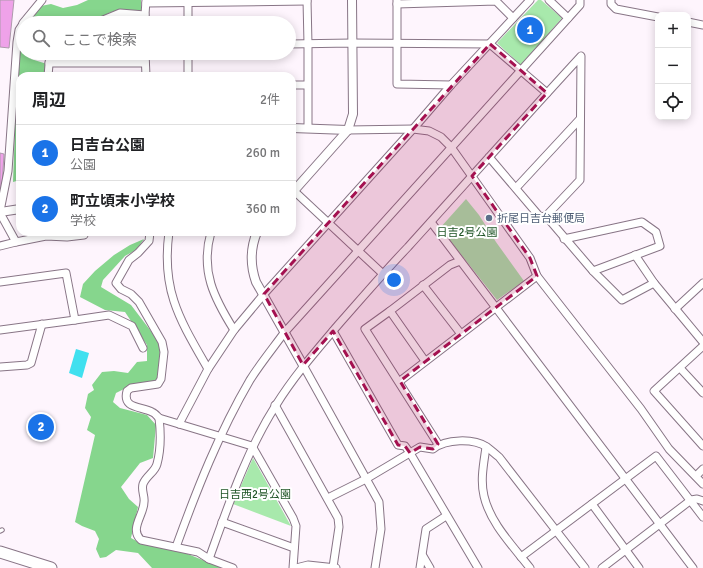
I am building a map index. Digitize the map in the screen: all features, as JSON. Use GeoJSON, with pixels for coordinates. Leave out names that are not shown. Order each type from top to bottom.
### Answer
{"type":"FeatureCollection","features":[{"type":"Feature","properties":{"kind":"highway"},"geometry":{"type":"LineString","coordinates":[[0,552],[51,568]]}},
{"type":"Feature","properties":{"kind":"street"},"geometry":{"type":"LineString","coordinates":[[29,16],[42,0]]}},
{"type":"Feature","properties":{"kind":"street"},"geometry":{"type":"LineString","coordinates":[[296,188],[348,130],[353,114],[352,0]]}},
{"type":"Feature","properties":{"kind":"street"},"geometry":{"type":"LineString","coordinates":[[179,424],[208,369],[234,330],[264,294],[451,85],[530,0]]}},
{"type":"Feature","properties":{"kind":"street"},"geometry":{"type":"LineString","coordinates":[[549,0],[568,18]]}},
{"type":"Feature","properties":{"kind":"street"},"geometry":{"type":"LineString","coordinates":[[176,547],[197,488],[220,436],[251,379],[284,333],[580,5],[580,0]]}},
{"type":"Feature","properties":{"kind":"street"},"geometry":{"type":"LineString","coordinates":[[611,0],[611,4],[616,9],[655,16]]}},
{"type":"Feature","properties":{"kind":"street"},"geometry":{"type":"LineString","coordinates":[[113,16],[120,13],[145,15],[146,2],[188,3],[307,1],[308,128]]}},
{"type":"Feature","properties":{"kind":"street"},"geometry":{"type":"LineString","coordinates":[[451,85],[397,84],[397,2],[496,1],[513,18]]}},
{"type":"Feature","properties":{"kind":"street"},"geometry":{"type":"LineString","coordinates":[[188,3],[188,16]]}},
{"type":"Feature","properties":{"kind":"street"},"geometry":{"type":"LineString","coordinates":[[691,23],[703,25]]}},
{"type":"Feature","properties":{"kind":"street"},"geometry":{"type":"LineString","coordinates":[[296,44],[490,44],[547,93]]}},
{"type":"Feature","properties":{"kind":"street"},"geometry":{"type":"LineString","coordinates":[[16,56],[8,171],[0,212],[16,242]]}},
{"type":"Feature","properties":{"kind":"street"},"geometry":{"type":"LineString","coordinates":[[208,559],[252,446],[276,405],[303,366],[383,274],[488,157],[581,56],[580,180],[546,216],[540,217],[488,157]]}},
{"type":"Feature","properties":{"kind":"street"},"geometry":{"type":"LineString","coordinates":[[48,72],[49,60]]}},
{"type":"Feature","properties":{"kind":"street"},"geometry":{"type":"LineString","coordinates":[[188,60],[188,72]]}},
{"type":"Feature","properties":{"kind":"street"},"geometry":{"type":"LineString","coordinates":[[49,63],[145,63],[146,72]]}},
{"type":"Feature","properties":{"kind":"street"},"geometry":{"type":"LineString","coordinates":[[296,85],[307,85]]}},
{"type":"Feature","properties":{"kind":"street"},"geometry":{"type":"LineString","coordinates":[[516,188],[580,119]]}},
{"type":"Feature","properties":{"kind":"street"},"geometry":{"type":"LineString","coordinates":[[296,128],[348,130],[413,129],[429,131],[440,137],[451,147],[530,258],[536,276],[641,409],[669,449],[703,484]]}},
{"type":"Feature","properties":{"kind":"street"},"geometry":{"type":"LineString","coordinates":[[296,194],[383,274]]}},
{"type":"Feature","properties":{"kind":"street"},"geometry":{"type":"LineString","coordinates":[[0,212],[16,210]]}},
{"type":"Feature","properties":{"kind":"street"},"geometry":{"type":"LineString","coordinates":[[546,216],[564,239],[622,300],[654,283]]}},
{"type":"Feature","properties":{"kind":"street"},"geometry":{"type":"LineString","coordinates":[[431,222],[659,524],[694,568]]}},
{"type":"Feature","properties":{"kind":"street"},"geometry":{"type":"LineString","coordinates":[[564,239],[642,222],[656,232],[660,246],[593,271]]}},
{"type":"Feature","properties":{"kind":"street"},"geometry":{"type":"LineString","coordinates":[[0,246],[46,236],[76,236]]}},
{"type":"Feature","properties":{"kind":"street"},"geometry":{"type":"LineString","coordinates":[[150,236],[149,241],[129,260],[116,283],[121,289],[131,294],[139,302],[162,342],[164,352],[162,379],[158,384],[131,388],[127,391],[127,401],[133,406],[153,412],[159,418],[252,446],[293,518],[296,526],[293,568]]}},
{"type":"Feature","properties":{"kind":"street"},"geometry":{"type":"LineString","coordinates":[[168,236],[167,273],[170,292],[178,316],[208,369]]}},
{"type":"Feature","properties":{"kind":"street"},"geometry":{"type":"LineString","coordinates":[[210,236],[207,264],[210,283],[219,305],[234,330]]}},
{"type":"Feature","properties":{"kind":"street"},"geometry":{"type":"LineString","coordinates":[[256,236],[252,246],[251,261],[256,282],[379,502],[381,529],[375,568]]}},
{"type":"Feature","properties":{"kind":"street"},"geometry":{"type":"LineString","coordinates":[[635,255],[654,283],[703,342]]}},
{"type":"Feature","properties":{"kind":"street"},"geometry":{"type":"LineString","coordinates":[[438,444],[400,381],[365,329],[450,265],[460,261]]}},
{"type":"Feature","properties":{"kind":"street"},"geometry":{"type":"LineString","coordinates":[[0,282],[66,273],[75,320]]}},
{"type":"Feature","properties":{"kind":"street"},"geometry":{"type":"LineString","coordinates":[[400,381],[536,276]]}},
{"type":"Feature","properties":{"kind":"street"},"geometry":{"type":"LineString","coordinates":[[675,309],[703,283]]}},
{"type":"Feature","properties":{"kind":"street"},"geometry":{"type":"LineString","coordinates":[[423,285],[461,334]]}},
{"type":"Feature","properties":{"kind":"street"},"geometry":{"type":"LineString","coordinates":[[390,311],[425,361]]}},
{"type":"Feature","properties":{"kind":"street"},"geometry":{"type":"LineString","coordinates":[[0,330],[109,315],[132,326],[143,348]]}},
{"type":"Feature","properties":{"kind":"street"},"geometry":{"type":"LineString","coordinates":[[0,367],[27,365],[31,362],[42,324]]}},
{"type":"Feature","properties":{"kind":"street"},"geometry":{"type":"LineString","coordinates":[[333,331],[398,445],[405,446],[410,453],[478,568]]}},
{"type":"Feature","properties":{"kind":"street"},"geometry":{"type":"LineString","coordinates":[[703,346],[654,391],[703,446]]}},
{"type":"Feature","properties":{"kind":"street"},"geometry":{"type":"LineString","coordinates":[[680,368],[703,393]]}},
{"type":"Feature","properties":{"kind":"street"},"geometry":{"type":"LineString","coordinates":[[276,405],[338,518],[339,527],[333,568]]}},
{"type":"Feature","properties":{"kind":"street"},"geometry":{"type":"LineString","coordinates":[[159,418],[161,438],[157,466],[145,478],[142,486],[144,502],[136,531],[138,537],[141,540],[198,552],[208,559],[233,568]]}},
{"type":"Feature","properties":{"kind":"street"},"geometry":{"type":"LineString","coordinates":[[328,498],[366,479],[420,447],[433,449],[438,444],[465,441],[472,442],[486,447],[499,458],[555,532],[585,568]]}},
{"type":"Feature","properties":{"kind":"street"},"geometry":{"type":"LineString","coordinates":[[486,447],[483,468],[483,495],[488,510],[497,525],[530,568]]}},
{"type":"Feature","properties":{"kind":"street"},"geometry":{"type":"LineString","coordinates":[[521,557],[656,456],[703,517]]}},
{"type":"Feature","properties":{"kind":"street"},"geometry":{"type":"LineString","coordinates":[[696,476],[703,469]]}},
{"type":"Feature","properties":{"kind":"street"},"geometry":{"type":"LineString","coordinates":[[602,568],[691,500],[697,499],[703,501]]}},
{"type":"Feature","properties":{"kind":"street"},"geometry":{"type":"LineString","coordinates":[[592,504],[639,568]]}},
{"type":"Feature","properties":{"kind":"street"},"geometry":{"type":"LineString","coordinates":[[420,568],[426,529],[446,516]]}},
{"type":"Feature","properties":{"kind":"street"},"geometry":{"type":"LineString","coordinates":[[222,522],[294,548]]}},
{"type":"Feature","properties":{"kind":"street"},"geometry":{"type":"LineString","coordinates":[[423,556],[430,568]]}},
{"type":"Feature","properties":{"kind":"street"},"geometry":{"type":"LineString","coordinates":[[296,568],[308,565],[336,568]]}},
{"type":"Feature","properties":{"kind":"highlighted area"},"geometry":{"type":"Polygon","coordinates":[[[490,44],[547,93],[472,176],[530,258],[537,276],[400,381],[438,444],[433,449],[420,447],[410,453],[405,446],[398,445],[333,331],[303,365],[264,294],[490,44]]]}},
{"type":"Feature","properties":{"kind":"green space"},"geometry":{"type":"Polygon","coordinates":[[[88,0],[141,0],[141,10],[121,10],[111,12],[103,16],[32,16],[41,6],[51,4],[63,8],[77,5],[88,0]]]}},
{"type":"Feature","properties":{"kind":"green space"},"geometry":{"type":"Polygon","coordinates":[[[538,0],[541,0],[562,18],[521,65],[497,43],[538,0]]]}},
{"type":"Feature","properties":{"kind":"green space"},"geometry":{"type":"Polygon","coordinates":[[[18,60],[34,60],[47,64],[46,72],[17,72],[18,60]]]}},
{"type":"Feature","properties":{"kind":"green space"},"geometry":{"type":"Polygon","coordinates":[[[16,103],[16,181],[13,182],[16,103]]]}},
{"type":"Feature","properties":{"kind":"green space","name":"日吉2号公園"},"geometry":{"type":"Polygon","coordinates":[[[466,199],[479,215],[524,281],[497,300],[440,228],[466,199]]]}},
{"type":"Feature","properties":{"kind":"green space"},"geometry":{"type":"Polygon","coordinates":[[[144,239],[136,250],[125,256],[103,280],[101,287],[131,305],[160,343],[161,352],[158,379],[154,382],[132,385],[116,393],[113,402],[120,408],[147,415],[156,425],[153,458],[140,463],[121,487],[129,499],[138,507],[131,538],[142,544],[183,552],[222,568],[152,568],[138,553],[116,550],[106,557],[100,558],[96,549],[99,539],[95,531],[75,522],[95,435],[87,430],[91,417],[85,408],[88,394],[94,390],[92,385],[102,372],[114,371],[128,373],[137,362],[147,361],[147,345],[125,312],[105,310],[80,297],[83,284],[95,271],[114,255],[130,245],[144,239]]]}},
{"type":"Feature","properties":{"kind":"green space","name":"日吉西2号公園"},"geometry":{"type":"Polygon","coordinates":[[[253,458],[291,526],[233,504],[253,458]]]}},
{"type":"Feature","properties":{"kind":"water"},"geometry":{"type":"Polygon","coordinates":[[[76,349],[89,353],[82,378],[69,373],[76,349]]]}},
{"type":"Feature","properties":{"kind":"building"},"geometry":{"type":"Polygon","coordinates":[[[0,0],[14,0],[9,48],[0,47],[0,0]]]}},
{"type":"Feature","properties":{"kind":"building"},"geometry":{"type":"Polygon","coordinates":[[[0,153],[4,154],[1,202],[0,202],[0,153]]]}},
{"type":"Feature","properties":{"kind":"place","name":"日吉台公園"},"geometry":{"type":"Point","coordinates":[530,30]}},
{"type":"Feature","properties":{"kind":"place","name":"折尾日吉台郵便局"},"geometry":{"type":"Point","coordinates":[489,218]}},
{"type":"Feature","properties":{"kind":"place","name":"町立頃末小学校"},"geometry":{"type":"Point","coordinates":[41,427]}}]}
